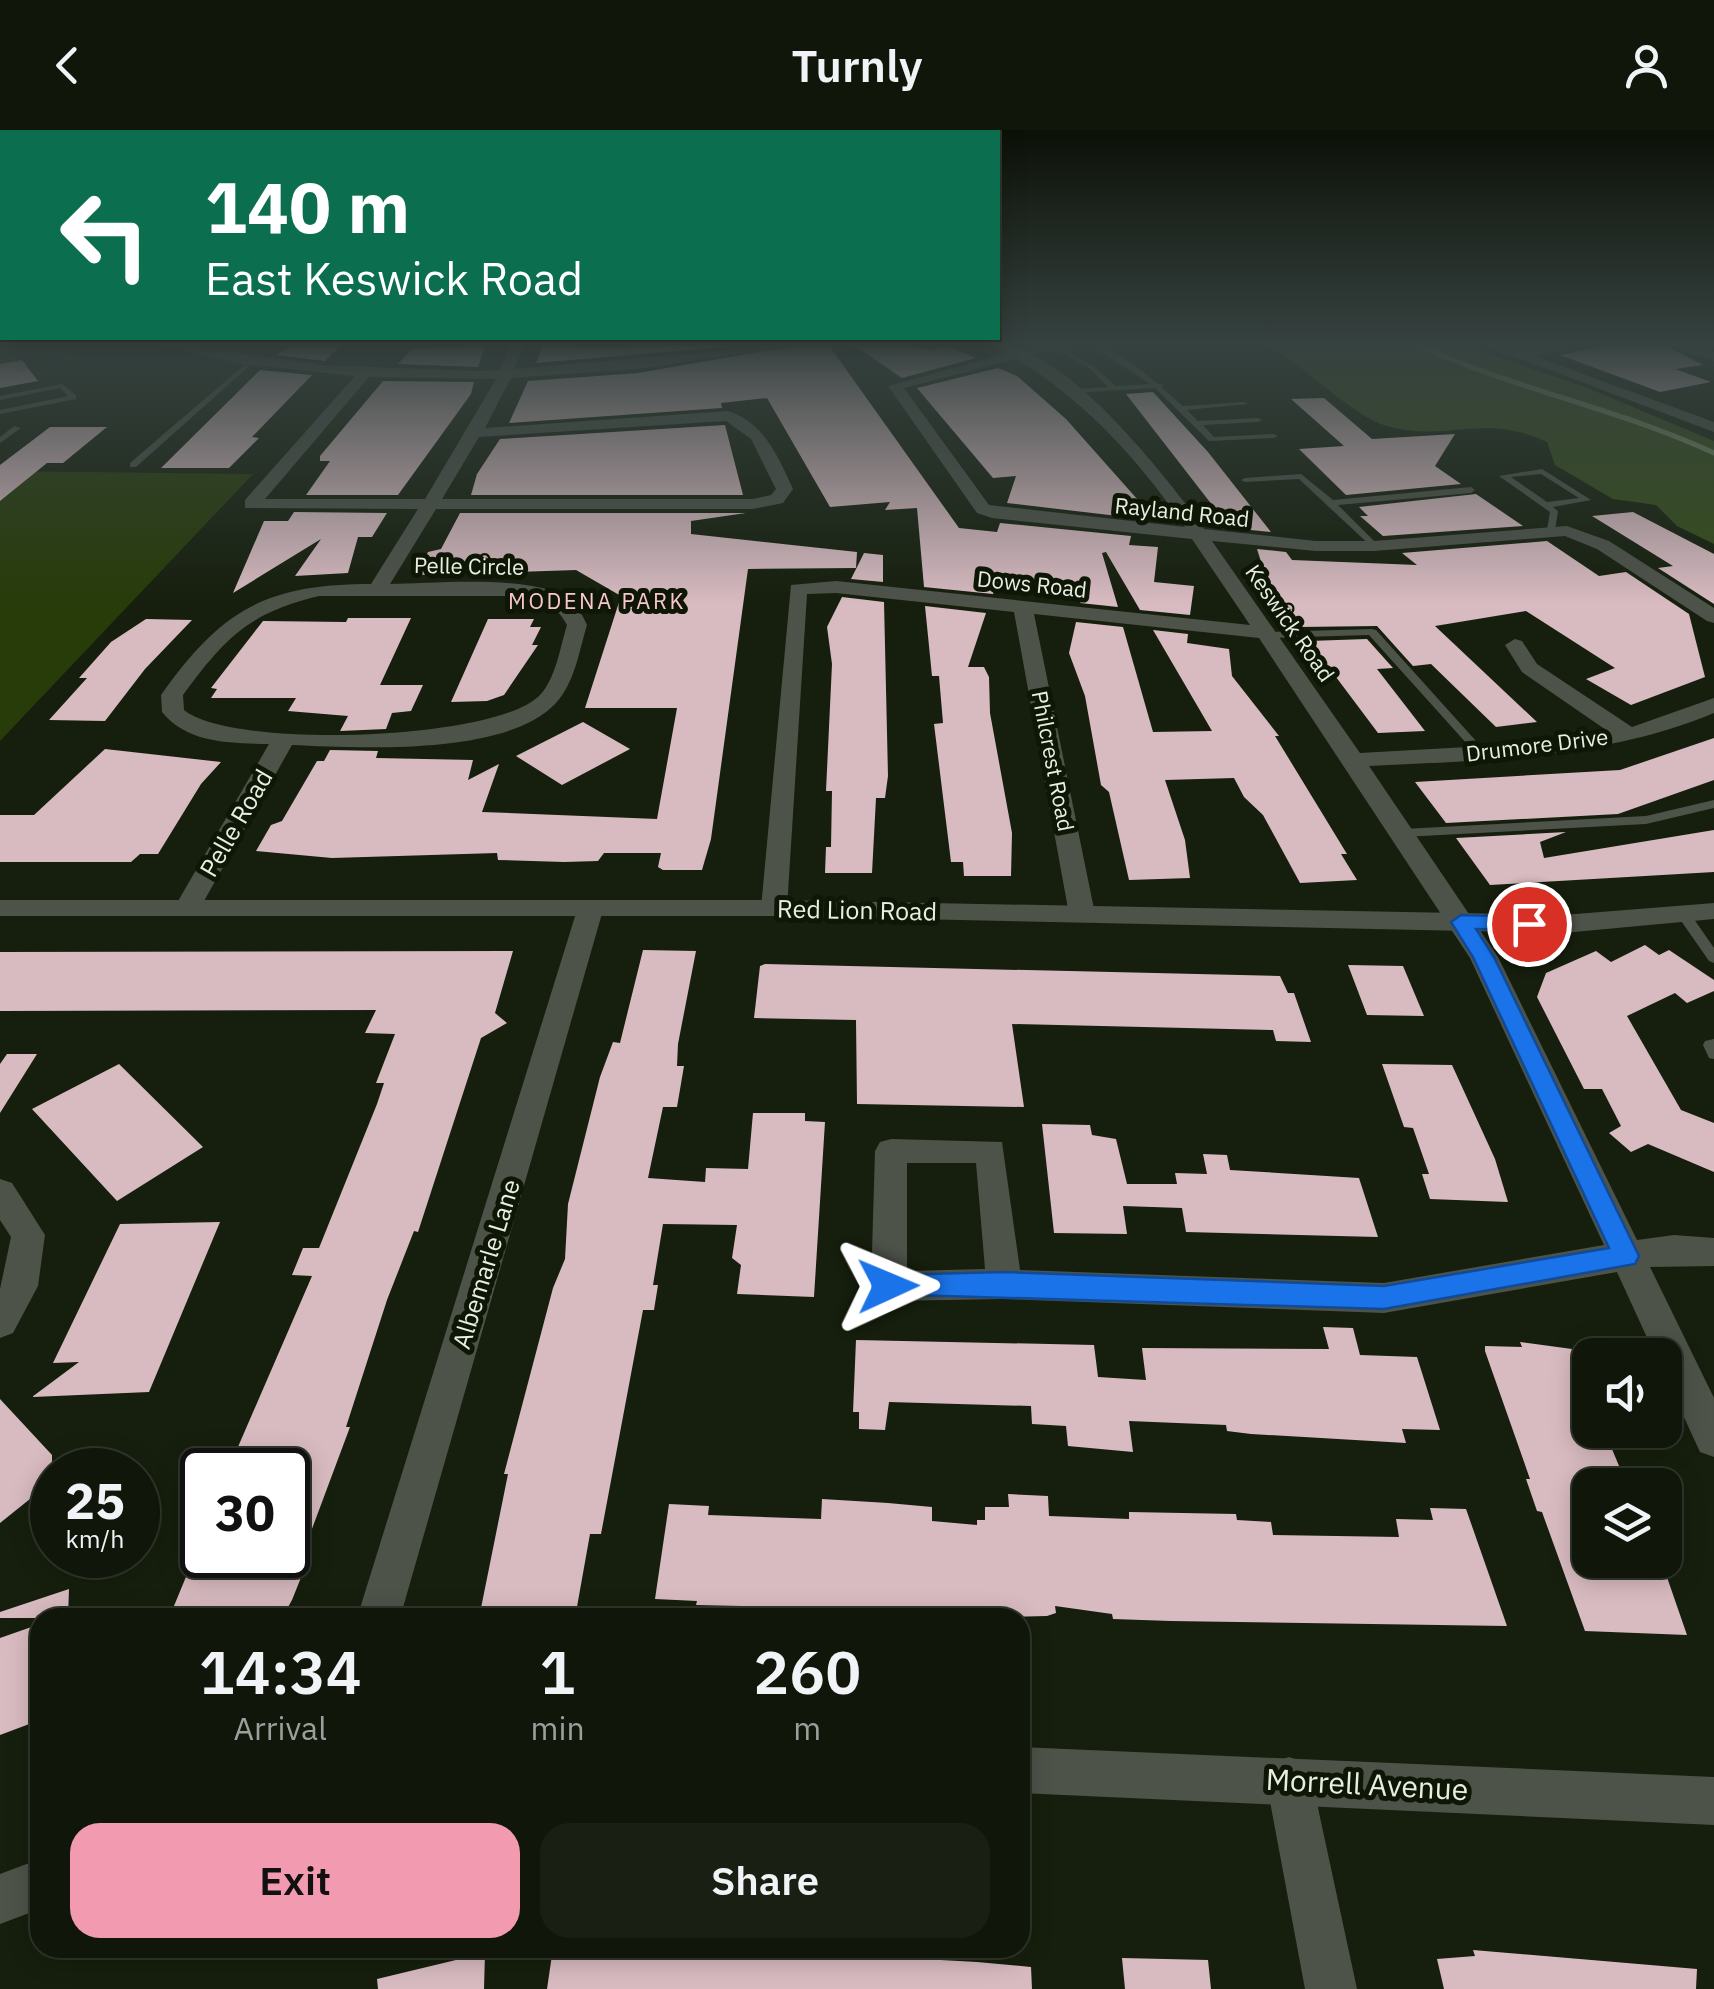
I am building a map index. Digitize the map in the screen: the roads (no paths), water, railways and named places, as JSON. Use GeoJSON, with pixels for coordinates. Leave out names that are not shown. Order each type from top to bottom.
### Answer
{"type":"FeatureCollection","features":[{"type":"Feature","properties":{"kind":"street"},"geometry":{"type":"LineString","coordinates":[[314,431],[251,504],[753,504],[777,499],[786,489],[756,431]]}},
{"type":"Feature","properties":{"kind":"street"},"geometry":{"type":"LineString","coordinates":[[377,590],[476,432],[496,431]]}},
{"type":"Feature","properties":{"kind":"street","name":"Rayland Road"},"geometry":{"type":"LineString","coordinates":[[925,431],[984,509],[1009,517],[1200,536],[1374,546],[1550,530],[1572,532],[1603,545],[1714,617]]}},
{"type":"Feature","properties":{"kind":"street","name":"Keswick Road"},"geometry":{"type":"LineString","coordinates":[[1117,431],[1143,455],[1200,536],[1356,760],[1484,957],[1714,1439]]}},
{"type":"Feature","properties":{"kind":"street","name":"Dows Road"},"geometry":{"type":"LineString","coordinates":[[774,908],[798,589],[836,587],[1266,634]]}},
{"type":"Feature","properties":{"kind":"street","name":"Pelle Circle"},"geometry":{"type":"LineString","coordinates":[[319,590],[547,595],[568,608],[577,624],[556,688],[542,706],[506,726],[459,735],[286,738],[226,736],[191,728],[173,712],[172,695],[226,624],[246,611],[319,590]]}},
{"type":"Feature","properties":{"kind":"street","name":"Philcrest Road"},"geometry":{"type":"LineString","coordinates":[[1023,608],[1082,914]]}},
{"type":"Feature","properties":{"kind":"street"},"geometry":{"type":"LineString","coordinates":[[1516,645],[1529,668],[1627,734]]}},
{"type":"Feature","properties":{"kind":"street","name":"Drumore Drive"},"geometry":{"type":"LineString","coordinates":[[1356,760],[1481,753],[1627,734],[1714,704]]}},
{"type":"Feature","properties":{"kind":"street","name":"Pelle Road"},"geometry":{"type":"LineString","coordinates":[[186,908],[286,738]]}},
{"type":"Feature","properties":{"kind":"street","name":"Red Lion Road"},"geometry":{"type":"LineString","coordinates":[[0,908],[774,908],[1563,924],[1714,912]]}},
{"type":"Feature","properties":{"kind":"street","name":"Albemarle Lane"},"geometry":{"type":"LineString","coordinates":[[381,1608],[590,910]]}},
{"type":"Feature","properties":{"kind":"street"},"geometry":{"type":"LineString","coordinates":[[1004,1284],[991,1151],[891,1151],[888,1286],[1004,1284],[1384,1298],[1674,1249],[1714,1252]]}},
{"type":"Feature","properties":{"kind":"street"},"geometry":{"type":"LineString","coordinates":[[0,1192],[28,1236],[20,1286],[0,1322]]}},
{"type":"Feature","properties":{"kind":"street","name":"Morrell Avenue"},"geometry":{"type":"LineString","coordinates":[[1030,1770],[1714,1802]]}},
{"type":"Feature","properties":{"kind":"street"},"geometry":{"type":"LineString","coordinates":[[1288,1780],[1330,1989]]}},
{"type":"Feature","properties":{"kind":"street"},"geometry":{"type":"LineString","coordinates":[[0,1899],[30,1888]]}},
{"type":"Feature","properties":{"kind":"lane"},"geometry":{"type":"LineString","coordinates":[[133,465],[172,431]]}},
{"type":"Feature","properties":{"kind":"lane"},"geometry":{"type":"LineString","coordinates":[[1204,431],[1212,439],[1274,436]]}},
{"type":"Feature","properties":{"kind":"lane"},"geometry":{"type":"LineString","coordinates":[[1544,505],[1587,500],[1542,471],[1502,476],[1554,512],[1550,530]]}},
{"type":"Feature","properties":{"kind":"lane"},"geometry":{"type":"LineString","coordinates":[[1245,480],[1301,476],[1374,546]]}},
{"type":"Feature","properties":{"kind":"lane"},"geometry":{"type":"LineString","coordinates":[[1331,503],[1471,490]]}},
{"type":"Feature","properties":{"kind":"lane"},"geometry":{"type":"LineString","coordinates":[[1266,634],[1372,632],[1481,753]]}},
{"type":"Feature","properties":{"kind":"lane"},"geometry":{"type":"LineString","coordinates":[[1403,833],[1646,820],[1714,804]]}},
{"type":"Feature","properties":{"kind":"lane"},"geometry":{"type":"LineString","coordinates":[[1684,915],[1714,958]]}},
{"type":"Feature","properties":{"kind":"lane"},"geometry":{"type":"LineString","coordinates":[[1714,1044],[1710,1045],[1714,1054]]}},
{"type":"Feature","properties":{"kind":"waterway"},"geometry":{"type":"LineString","coordinates":[[1661,431],[1714,453]]}},
{"type":"Feature","properties":{"kind":"district","name":"MODENA PARK"},"geometry":{"type":"Point","coordinates":[597,601]}}]}
